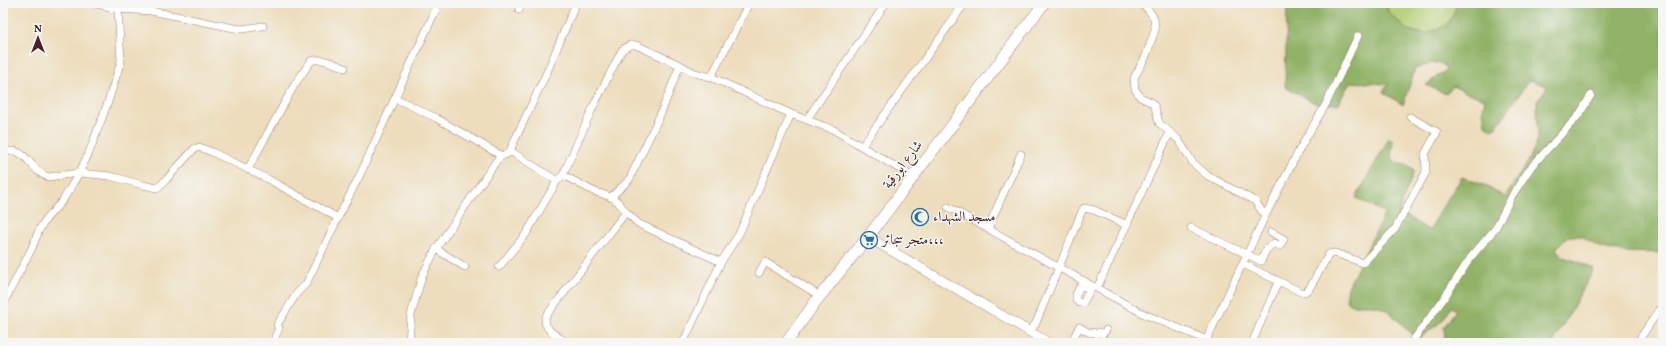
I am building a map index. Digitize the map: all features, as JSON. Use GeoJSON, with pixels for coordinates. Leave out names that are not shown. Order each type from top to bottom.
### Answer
{"type":"FeatureCollection","features":[{"type":"Feature","properties":{"kind":"main road","name":"شارع ابورقية"},"geometry":{"type":"LineString","coordinates":[[786,343],[820,296],[868,238],[1044,3]]}},
{"type":"Feature","properties":{"kind":"main road"},"geometry":{"type":"LineString","coordinates":[[868,238],[1033,337],[1049,343]]}},
{"type":"Feature","properties":{"kind":"street"},"geometry":{"type":"LineString","coordinates":[[93,3],[151,11],[234,28],[242,29],[263,26]]}},
{"type":"Feature","properties":{"kind":"street"},"geometry":{"type":"LineString","coordinates":[[277,343],[275,337],[279,328],[277,326],[297,293],[306,284],[359,176],[439,3]]}},
{"type":"Feature","properties":{"kind":"street"},"geometry":{"type":"LineString","coordinates":[[512,152],[511,148],[547,72],[576,3]]}},
{"type":"Feature","properties":{"kind":"street"},"geometry":{"type":"LineString","coordinates":[[711,76],[749,3]]}},
{"type":"Feature","properties":{"kind":"street"},"geometry":{"type":"LineString","coordinates":[[807,119],[886,3]]}},
{"type":"Feature","properties":{"kind":"street"},"geometry":{"type":"LineString","coordinates":[[862,146],[965,3]]}},
{"type":"Feature","properties":{"kind":"street"},"geometry":{"type":"LineString","coordinates":[[1139,3],[1147,8],[1154,18],[1155,30],[1146,56],[1134,78],[1135,89],[1140,96],[1151,102],[1155,107],[1159,123],[1178,139],[1193,163],[1208,176],[1254,201],[1265,216]]}},
{"type":"Feature","properties":{"kind":"street"},"geometry":{"type":"LineString","coordinates":[[3,304],[32,248],[39,230],[46,219],[63,200],[79,173],[108,102],[120,61],[115,7]]}},
{"type":"Feature","properties":{"kind":"street"},"geometry":{"type":"LineString","coordinates":[[948,207],[1059,267],[1082,283],[1097,288],[1144,314],[1206,341],[1265,216],[1304,141],[1326,104],[1358,36]]}},
{"type":"Feature","properties":{"kind":"street"},"geometry":{"type":"LineString","coordinates":[[499,267],[526,234],[538,217],[557,182],[564,175],[594,105],[622,50],[626,46],[630,45],[636,45],[680,66],[711,76],[791,114],[834,130],[913,177]]}},
{"type":"Feature","properties":{"kind":"street"},"geometry":{"type":"LineString","coordinates":[[248,169],[295,84],[311,61],[326,61],[345,68]]}},
{"type":"Feature","properties":{"kind":"street"},"geometry":{"type":"LineString","coordinates":[[611,197],[629,180],[661,113],[680,66]]}},
{"type":"Feature","properties":{"kind":"street"},"geometry":{"type":"LineString","coordinates":[[1410,343],[1442,301],[1471,258],[1495,229],[1513,194],[1527,172],[1544,151],[1579,115],[1591,95]]}},
{"type":"Feature","properties":{"kind":"street"},"geometry":{"type":"LineString","coordinates":[[395,98],[436,118],[502,156]]}},
{"type":"Feature","properties":{"kind":"street"},"geometry":{"type":"LineString","coordinates":[[683,343],[721,262],[739,234],[791,114]]}},
{"type":"Feature","properties":{"kind":"street"},"geometry":{"type":"LineString","coordinates":[[1243,264],[1278,282],[1301,292],[1305,292],[1309,289],[1329,254],[1335,253],[1363,263],[1395,229],[1426,172],[1425,154],[1437,132],[1410,117]]}},
{"type":"Feature","properties":{"kind":"street"},"geometry":{"type":"LineString","coordinates":[[1097,288],[1170,132]]}},
{"type":"Feature","properties":{"kind":"street"},"geometry":{"type":"LineString","coordinates":[[3,153],[15,151],[22,154],[28,158],[38,172],[48,176],[79,173],[110,176],[156,188],[165,181],[194,149],[199,147],[248,169],[338,218]]}},
{"type":"Feature","properties":{"kind":"street"},"geometry":{"type":"LineString","coordinates":[[409,343],[411,315],[416,293],[422,276],[436,250],[502,156],[512,152]]}},
{"type":"Feature","properties":{"kind":"street"},"geometry":{"type":"LineString","coordinates":[[512,152],[557,182]]}},
{"type":"Feature","properties":{"kind":"street"},"geometry":{"type":"LineString","coordinates":[[988,228],[1022,154]]}},
{"type":"Feature","properties":{"kind":"street"},"geometry":{"type":"LineString","coordinates":[[564,175],[593,191],[611,197],[618,202],[639,224],[721,262]]}},
{"type":"Feature","properties":{"kind":"street"},"geometry":{"type":"LineString","coordinates":[[1033,337],[1036,323],[1084,208],[1094,210],[1127,225]]}},
{"type":"Feature","properties":{"kind":"street"},"geometry":{"type":"LineString","coordinates":[[568,343],[552,332],[546,326],[544,320],[626,212]]}},
{"type":"Feature","properties":{"kind":"street"},"geometry":{"type":"LineString","coordinates":[[1191,228],[1261,260],[1266,250],[1274,243],[1280,246],[1284,239],[1271,232]]}},
{"type":"Feature","properties":{"kind":"street"},"geometry":{"type":"LineString","coordinates":[[436,250],[465,267]]}},
{"type":"Feature","properties":{"kind":"street"},"geometry":{"type":"LineString","coordinates":[[759,273],[765,262],[820,296]]}},
{"type":"Feature","properties":{"kind":"street"},"geometry":{"type":"LineString","coordinates":[[1252,343],[1278,282]]}},
{"type":"Feature","properties":{"kind":"street"},"geometry":{"type":"LineString","coordinates":[[1637,343],[1663,304]]}},
{"type":"Feature","properties":{"kind":"street"},"geometry":{"type":"LineString","coordinates":[[1071,343],[1079,327],[1090,333],[1092,332],[1097,334],[1099,332],[1103,334],[1106,330]]}},
{"type":"Feature","properties":{"kind":"green space"},"geometry":{"type":"Polygon","coordinates":[[[1287,3],[1386,3],[1388,12],[1405,28],[1426,34],[1447,25],[1455,12],[1456,3],[1663,3],[1663,253],[1623,252],[1608,249],[1596,246],[1581,236],[1572,236],[1565,239],[1556,249],[1563,257],[1580,262],[1594,269],[1553,343],[1445,343],[1444,327],[1456,310],[1451,307],[1442,321],[1421,337],[1412,334],[1386,309],[1374,305],[1352,305],[1346,301],[1348,287],[1385,213],[1356,198],[1389,138],[1393,141],[1391,155],[1396,163],[1406,165],[1414,171],[1399,211],[1430,231],[1438,214],[1462,177],[1484,185],[1505,197],[1528,162],[1538,139],[1537,100],[1543,95],[1547,86],[1529,80],[1497,126],[1492,129],[1485,125],[1483,110],[1485,99],[1467,93],[1453,86],[1446,94],[1426,85],[1446,70],[1443,64],[1432,63],[1415,69],[1403,105],[1383,92],[1388,84],[1350,82],[1338,104],[1317,104],[1285,87],[1287,3]]]}},
{"type":"Feature","properties":{"kind":"green space"},"geometry":{"type":"Polygon","coordinates":[[[1386,3],[1456,3],[1455,12],[1447,25],[1426,34],[1405,28],[1388,12],[1386,3]]]}},
{"type":"Feature","properties":{"kind":"place","name":"مسجد الشهداء"},"geometry":{"type":"Point","coordinates":[920,217]}},
{"type":"Feature","properties":{"kind":"place","name":"متجر سجائر،،،"},"geometry":{"type":"Point","coordinates":[869,240]}}]}
